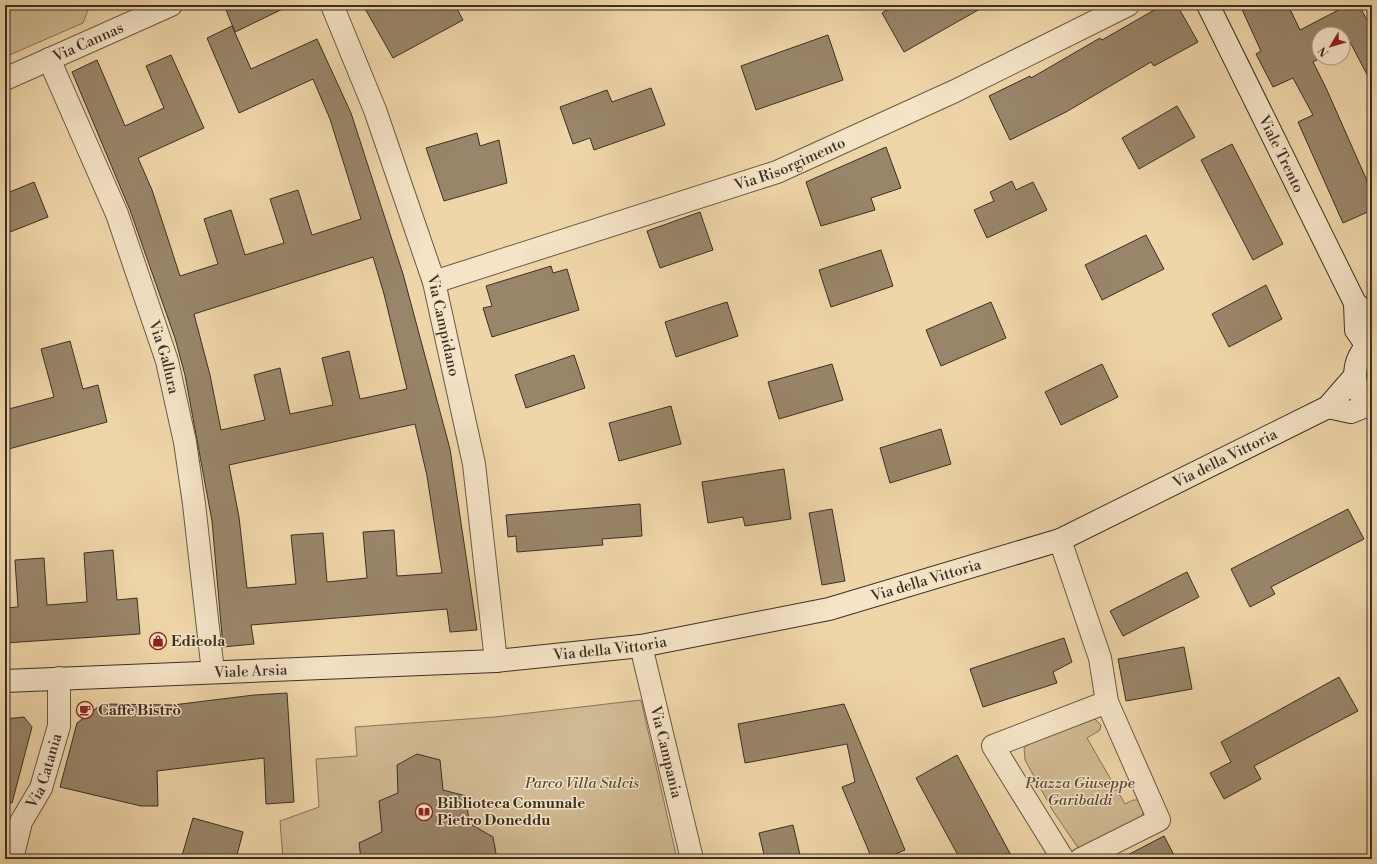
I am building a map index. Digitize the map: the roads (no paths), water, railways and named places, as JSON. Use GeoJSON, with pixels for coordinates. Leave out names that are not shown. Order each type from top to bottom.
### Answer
{"type":"FeatureCollection","features":[{"type":"Feature","properties":{"kind":"street","name":"Via Cannas"},"geometry":{"type":"LineString","coordinates":[[5,79],[171,5]]}},
{"type":"Feature","properties":{"kind":"street","name":"Via Campidano"},"geometry":{"type":"LineString","coordinates":[[332,5],[375,110],[434,282],[474,464],[496,661]]}},
{"type":"Feature","properties":{"kind":"street","name":"Via Risorgimento"},"geometry":{"type":"LineString","coordinates":[[434,282],[777,172],[955,91],[1128,5]]}},
{"type":"Feature","properties":{"kind":"street","name":"Viale Trento"},"geometry":{"type":"LineString","coordinates":[[1208,5],[1355,303],[1372,319]]}},
{"type":"Feature","properties":{"kind":"street","name":"Via Gallura"},"geometry":{"type":"LineString","coordinates":[[49,59],[116,214],[167,361],[185,442],[194,504],[213,672]]}},
{"type":"Feature","properties":{"kind":"street","name":"Viale Trento"},"geometry":{"type":"LineString","coordinates":[[1355,303],[1356,330],[1369,344]]}},
{"type":"Feature","properties":{"kind":"street"},"geometry":{"type":"LineString","coordinates":[[1328,407],[1351,412],[1370,406],[1361,396],[1355,376],[1356,365],[1360,355],[1369,344]]}},
{"type":"Feature","properties":{"kind":"street","name":"Via della Vittoria"},"geometry":{"type":"LineString","coordinates":[[496,661],[641,646],[829,609],[1060,540],[1328,407],[1355,376]]}},
{"type":"Feature","properties":{"kind":"street"},"geometry":{"type":"LineString","coordinates":[[1060,540],[1100,658],[1107,702],[1159,820],[1081,859]]}},
{"type":"Feature","properties":{"kind":"street","name":"Via Campania"},"geometry":{"type":"LineString","coordinates":[[641,646],[692,859]]}},
{"type":"Feature","properties":{"kind":"street","name":"Viale Arsia"},"geometry":{"type":"LineString","coordinates":[[5,681],[496,661]]}},
{"type":"Feature","properties":{"kind":"street","name":"Via Catania"},"geometry":{"type":"LineString","coordinates":[[12,859],[21,822],[41,788],[59,726],[59,678]]}},
{"type":"Feature","properties":{"kind":"street"},"geometry":{"type":"LineString","coordinates":[[1062,859],[993,746],[1107,702]]}},
{"type":"Feature","properties":{"kind":"place","name":"Edicola"},"geometry":{"type":"Point","coordinates":[158,641]}},
{"type":"Feature","properties":{"kind":"place","name":"Caffè Bistrò"},"geometry":{"type":"Point","coordinates":[85,710]}},
{"type":"Feature","properties":{"kind":"place","name":"Biblioteca Comunale Pietro Doneddu"},"geometry":{"type":"Point","coordinates":[424,812]}},
{"type":"Feature","properties":{"kind":"park label","name":"Parco Villa Sulcis"},"geometry":{"type":"Point","coordinates":[582,783]}},
{"type":"Feature","properties":{"kind":"park label","name":"Piazza Giuseppe Garibaldi"},"geometry":{"type":"Point","coordinates":[1080,792]}}]}
